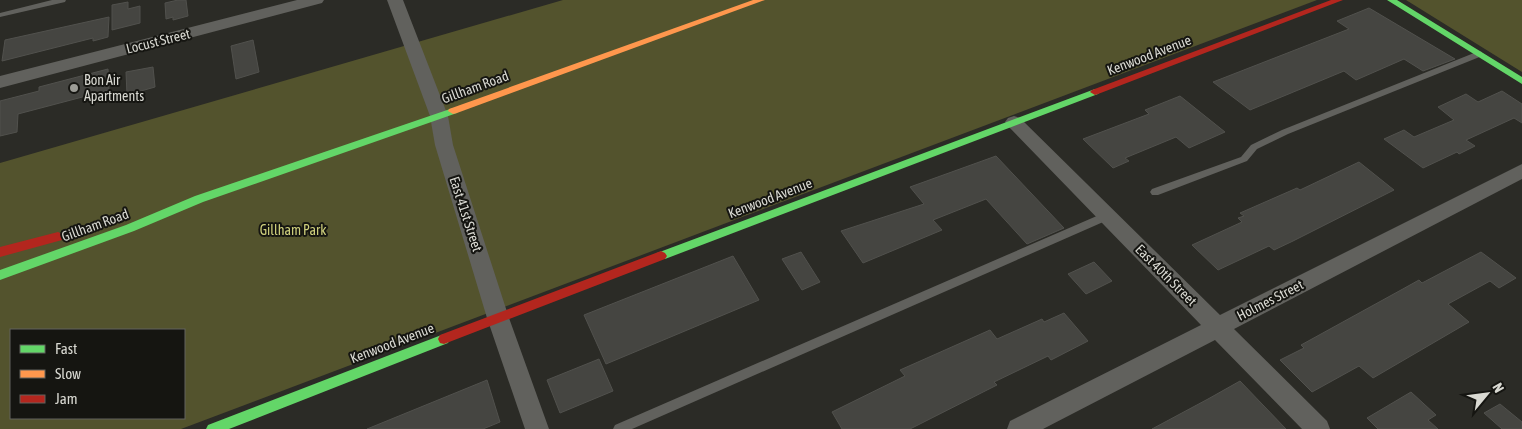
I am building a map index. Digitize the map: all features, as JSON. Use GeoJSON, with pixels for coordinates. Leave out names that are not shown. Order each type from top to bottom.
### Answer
{"type":"FeatureCollection","features":[{"type":"Feature","properties":{"kind":"street","name":"Locust Street"},"geometry":{"type":"LineString","coordinates":[[0,82],[316,0]]}},
{"type":"Feature","properties":{"kind":"street","name":"East 41st Street"},"geometry":{"type":"LineString","coordinates":[[395,0],[440,116],[444,145],[498,318],[537,429]]}},
{"type":"Feature","properties":{"kind":"street","name":"Gillham Road"},"geometry":{"type":"LineString","coordinates":[[0,275],[130,228],[199,199],[440,116],[761,0]]}},
{"type":"Feature","properties":{"kind":"street","name":"Kenwood Avenue"},"geometry":{"type":"LineString","coordinates":[[213,429],[498,318],[1339,0]]}},
{"type":"Feature","properties":{"kind":"street"},"geometry":{"type":"LineString","coordinates":[[1391,0],[1522,81]]}},
{"type":"Feature","properties":{"kind":"street","name":"East 40th Street"},"geometry":{"type":"LineString","coordinates":[[1014,122],[1318,429]]}},
{"type":"Feature","properties":{"kind":"street","name":"Holmes Street"},"geometry":{"type":"LineString","coordinates":[[1019,429],[1522,171]]}},
{"type":"Feature","properties":{"kind":"street","name":"Gillham Road"},"geometry":{"type":"LineString","coordinates":[[110,222],[199,199]]}},
{"type":"Feature","properties":{"kind":"street","name":"Gillham Road"},"geometry":{"type":"LineString","coordinates":[[0,252],[63,236],[0,260]]}},
{"type":"Feature","properties":{"kind":"lane"},"geometry":{"type":"LineString","coordinates":[[0,15],[62,0]]}},
{"type":"Feature","properties":{"kind":"lane"},"geometry":{"type":"LineString","coordinates":[[1155,192],[1244,159],[1254,147],[1285,132],[1479,54]]}},
{"type":"Feature","properties":{"kind":"lane"},"geometry":{"type":"LineString","coordinates":[[619,429],[1106,216]]}},
{"type":"Feature","properties":{"kind":"green space","name":"Gillham Park"},"geometry":{"type":"Polygon","coordinates":[[[563,0],[1317,0],[181,429],[0,429],[0,163],[563,0]]]}},
{"type":"Feature","properties":{"kind":"green space"},"geometry":{"type":"Polygon","coordinates":[[[1406,0],[1522,0],[1522,72],[1406,0]]]}},
{"type":"Feature","properties":{"kind":"building"},"geometry":{"type":"Polygon","coordinates":[[[186,0],[188,16],[173,20],[173,17],[166,19],[165,3],[186,0]]]}},
{"type":"Feature","properties":{"kind":"building"},"geometry":{"type":"Polygon","coordinates":[[[128,2],[128,9],[140,6],[140,23],[112,30],[112,5],[128,2]]]}},
{"type":"Feature","properties":{"kind":"building"},"geometry":{"type":"Polygon","coordinates":[[[1369,8],[1455,59],[1423,71],[1404,59],[1356,80],[1344,71],[1250,110],[1213,82],[1349,29],[1337,21],[1369,8]]]}},
{"type":"Feature","properties":{"kind":"building"},"geometry":{"type":"Polygon","coordinates":[[[109,17],[108,37],[93,41],[93,38],[2,61],[5,40],[109,17]]]}},
{"type":"Feature","properties":{"kind":"building"},"geometry":{"type":"Polygon","coordinates":[[[253,40],[259,72],[236,79],[231,46],[253,40]]]}},
{"type":"Feature","properties":{"kind":"building"},"geometry":{"type":"Polygon","coordinates":[[[153,67],[155,87],[127,95],[126,72],[153,67]]]}},
{"type":"Feature","properties":{"kind":"building","name":"Bon Air Apartments"},"geometry":{"type":"Polygon","coordinates":[[[108,69],[109,90],[18,114],[17,132],[0,136],[0,101],[39,91],[39,87],[108,69]]]}},
{"type":"Feature","properties":{"kind":"building"},"geometry":{"type":"Polygon","coordinates":[[[1502,91],[1522,104],[1522,123],[1514,118],[1466,140],[1475,146],[1459,154],[1457,152],[1423,168],[1384,139],[1404,130],[1414,137],[1454,120],[1438,107],[1466,94],[1478,102],[1502,91]]]}},
{"type":"Feature","properties":{"kind":"building"},"geometry":{"type":"Polygon","coordinates":[[[1180,96],[1225,132],[1189,148],[1176,137],[1125,158],[1129,161],[1113,168],[1083,139],[1149,114],[1145,110],[1180,96]]]}},
{"type":"Feature","properties":{"kind":"building"},"geometry":{"type":"Polygon","coordinates":[[[996,156],[1064,228],[1027,244],[986,199],[933,220],[942,230],[863,263],[841,231],[924,204],[910,187],[996,156]]]}},
{"type":"Feature","properties":{"kind":"building"},"geometry":{"type":"Polygon","coordinates":[[[1359,162],[1394,190],[1274,250],[1269,246],[1218,270],[1192,245],[1242,222],[1238,218],[1244,216],[1240,213],[1297,188],[1300,190],[1359,162]]]}},
{"type":"Feature","properties":{"kind":"building"},"geometry":{"type":"Polygon","coordinates":[[[801,252],[820,282],[802,290],[782,259],[801,252]]]}},
{"type":"Feature","properties":{"kind":"building"},"geometry":{"type":"Polygon","coordinates":[[[1481,252],[1516,278],[1499,288],[1490,281],[1448,304],[1469,322],[1373,378],[1359,366],[1312,392],[1280,360],[1304,348],[1301,345],[1419,280],[1422,283],[1481,252]]]}},
{"type":"Feature","properties":{"kind":"building"},"geometry":{"type":"Polygon","coordinates":[[[733,256],[759,300],[606,364],[584,315],[733,256]]]}},
{"type":"Feature","properties":{"kind":"building"},"geometry":{"type":"Polygon","coordinates":[[[1094,262],[1112,281],[1086,294],[1068,274],[1094,262]]]}},
{"type":"Feature","properties":{"kind":"building"},"geometry":{"type":"Polygon","coordinates":[[[1064,313],[1088,341],[1051,360],[1048,356],[994,382],[997,385],[910,429],[842,429],[832,412],[905,376],[900,370],[990,330],[997,339],[1042,319],[1044,322],[1064,313]]]}},
{"type":"Feature","properties":{"kind":"building"},"geometry":{"type":"Polygon","coordinates":[[[599,359],[613,391],[560,413],[547,380],[599,359]]]}},
{"type":"Feature","properties":{"kind":"building"},"geometry":{"type":"Polygon","coordinates":[[[487,380],[500,422],[483,429],[367,429],[487,380]]]}},
{"type":"Feature","properties":{"kind":"building"},"geometry":{"type":"Polygon","coordinates":[[[1240,381],[1286,429],[1152,429],[1208,399],[1240,381]]]}},
{"type":"Feature","properties":{"kind":"building"},"geometry":{"type":"Polygon","coordinates":[[[1411,392],[1436,415],[1428,420],[1438,429],[1378,429],[1367,418],[1411,392]]]}},
{"type":"Feature","properties":{"kind":"building"},"geometry":{"type":"Polygon","coordinates":[[[1500,404],[1522,422],[1522,429],[1502,429],[1484,413],[1500,404]]]}},
{"type":"Feature","properties":{"kind":"traffic: fast"},"geometry":{"type":"LineString","coordinates":[[1391,0],[1522,81]]}},
{"type":"Feature","properties":{"kind":"traffic: fast"},"geometry":{"type":"LineString","coordinates":[[661,256],[1095,92]]}},
{"type":"Feature","properties":{"kind":"traffic: fast"},"geometry":{"type":"LineString","coordinates":[[0,275],[130,228],[199,199],[453,111]]}},
{"type":"Feature","properties":{"kind":"traffic: fast"},"geometry":{"type":"LineString","coordinates":[[213,429],[444,339]]}},
{"type":"Feature","properties":{"kind":"traffic: slow"},"geometry":{"type":"LineString","coordinates":[[453,111],[761,0]]}},
{"type":"Feature","properties":{"kind":"traffic: jam"},"geometry":{"type":"LineString","coordinates":[[1095,92],[1339,0]]}},
{"type":"Feature","properties":{"kind":"traffic: jam"},"geometry":{"type":"LineString","coordinates":[[0,252],[58,237]]}},
{"type":"Feature","properties":{"kind":"traffic: jam"},"geometry":{"type":"LineString","coordinates":[[444,339],[661,256]]}},
{"type":"Feature","properties":{"kind":"place","name":"Bon Air Apartments"},"geometry":{"type":"Point","coordinates":[74,88]}}]}
